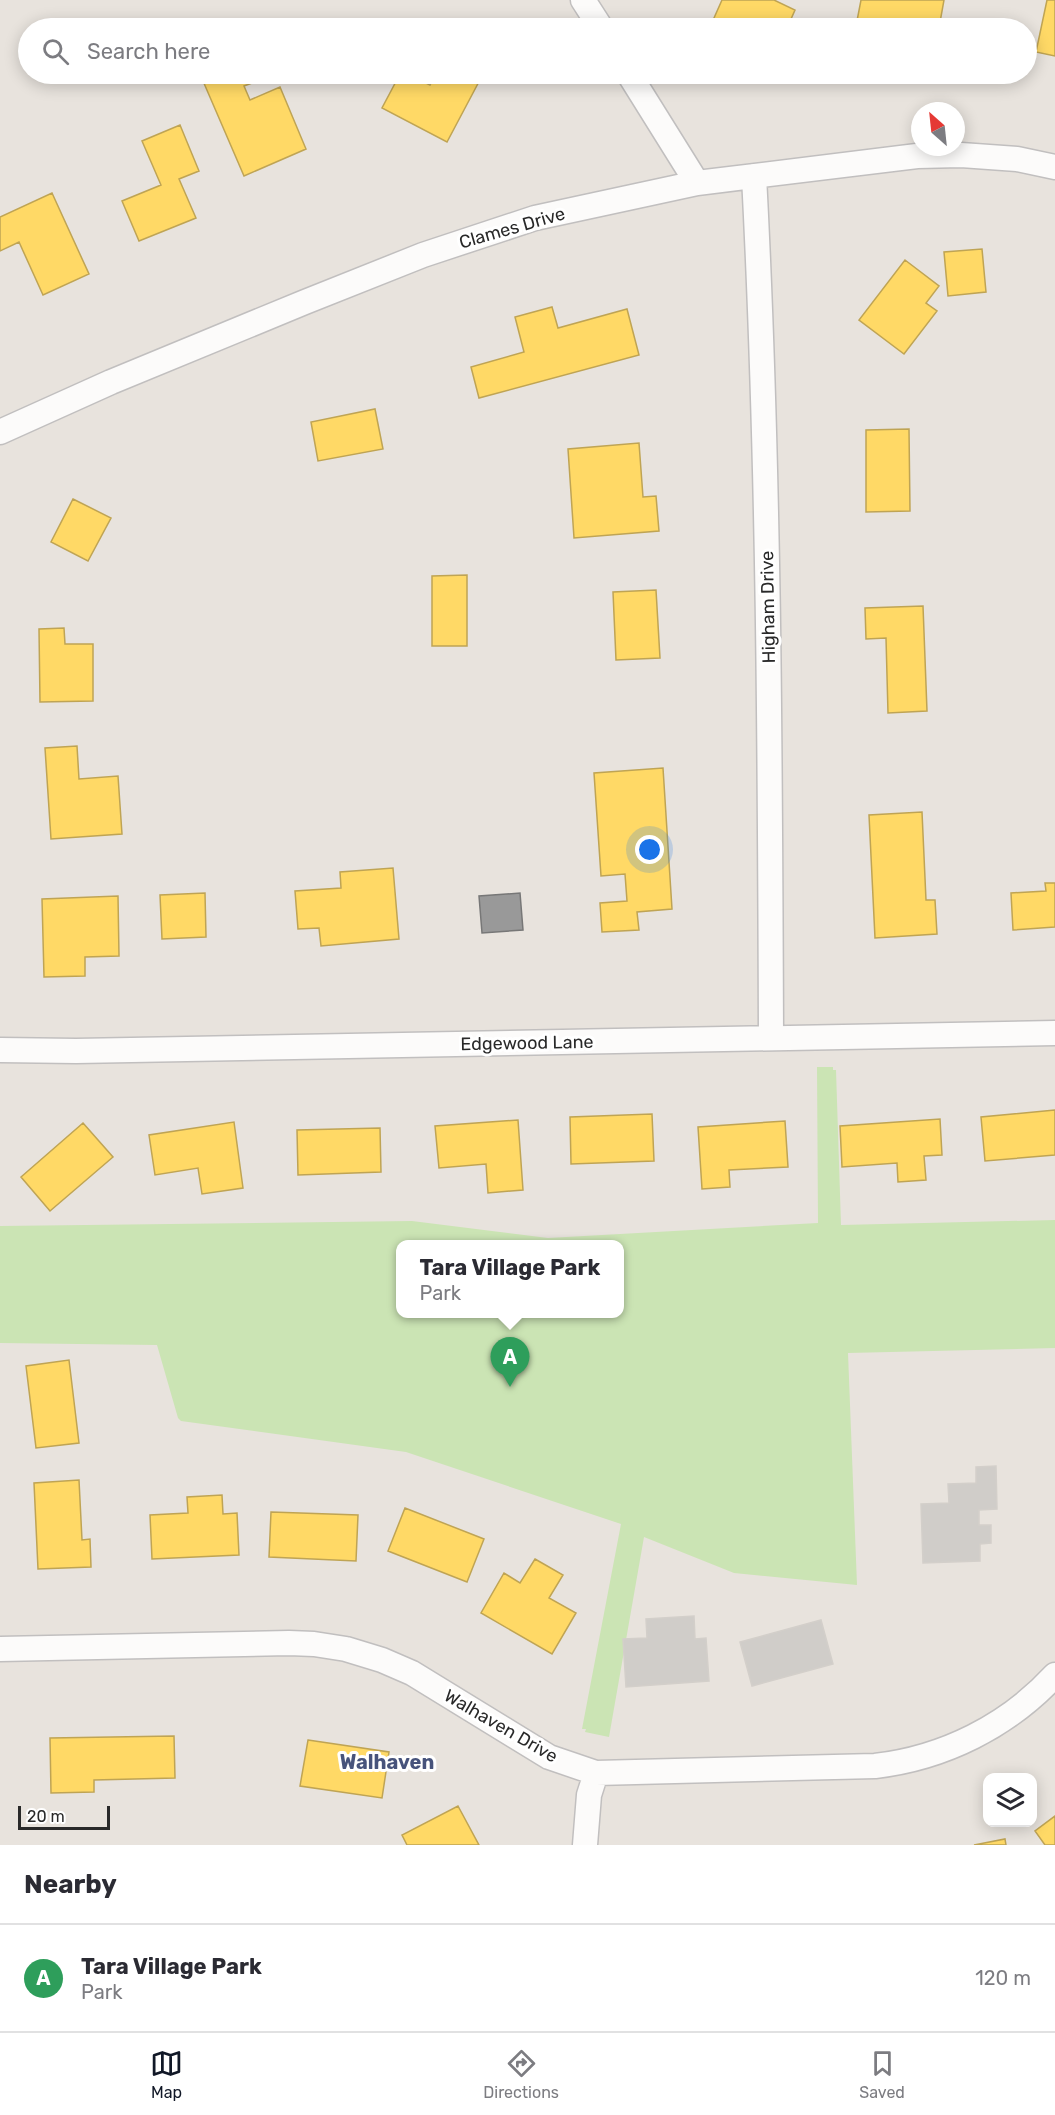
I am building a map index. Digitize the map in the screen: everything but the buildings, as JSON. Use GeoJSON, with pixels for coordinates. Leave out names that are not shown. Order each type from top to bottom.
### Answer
{"type":"FeatureCollection","features":[{"type":"Feature","properties":{"kind":"street"},"geometry":{"type":"LineString","coordinates":[[583,0],[595,18]]}},
{"type":"Feature","properties":{"kind":"street"},"geometry":{"type":"LineString","coordinates":[[635,84],[697,183]]}},
{"type":"Feature","properties":{"kind":"street","name":"Clames Drive"},"geometry":{"type":"LineString","coordinates":[[0,432],[111,382],[423,255],[536,218],[697,183],[917,156],[961,155],[1017,159],[1055,167]]}},
{"type":"Feature","properties":{"kind":"street","name":"Higham Drive"},"geometry":{"type":"LineString","coordinates":[[754,176],[761,310],[769,643],[771,1038]]}},
{"type":"Feature","properties":{"kind":"street","name":"Edgewood Lane"},"geometry":{"type":"LineString","coordinates":[[0,1050],[76,1051],[1055,1033]]}},
{"type":"Feature","properties":{"kind":"street","name":"Walhaven Drive"},"geometry":{"type":"LineString","coordinates":[[0,1649],[289,1643],[346,1649],[382,1660],[412,1673],[549,1757],[596,1773],[898,1764],[929,1756],[977,1736],[1028,1701],[1055,1675]]}},
{"type":"Feature","properties":{"kind":"street"},"geometry":{"type":"LineString","coordinates":[[585,1845],[590,1795],[596,1773]]}},
{"type":"Feature","properties":{"kind":"green space"},"geometry":{"type":"Polygon","coordinates":[[[817,1067],[833,1067],[833,1070],[836,1070],[841,1225],[1055,1220],[1055,1348],[848,1353],[857,1585],[734,1573],[644,1537],[609,1737],[585,1732],[586,1729],[582,1729],[621,1524],[406,1452],[181,1421],[178,1418],[157,1345],[0,1343],[0,1226],[412,1221],[548,1238],[818,1223],[817,1067]]]}},
{"type":"Feature","properties":{"kind":"place","name":"Tara Village Park"},"geometry":{"type":"Point","coordinates":[510,1387]}},
{"type":"Feature","properties":{"kind":"district","name":"Walhaven"},"geometry":{"type":"Point","coordinates":[387,1762]}}]}
